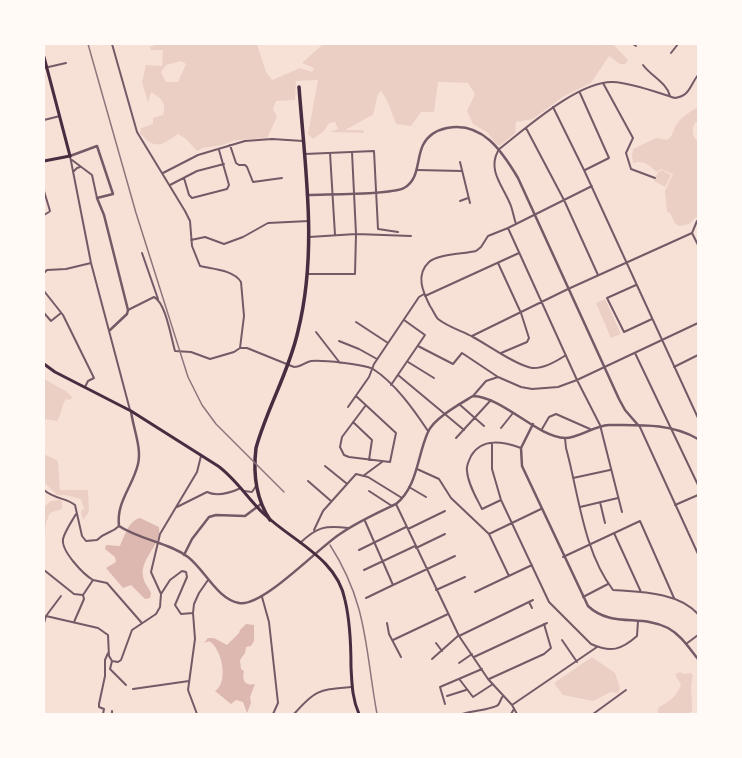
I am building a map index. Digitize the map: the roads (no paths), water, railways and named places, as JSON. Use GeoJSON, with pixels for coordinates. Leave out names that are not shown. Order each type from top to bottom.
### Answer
{"type":"FeatureCollection","features":[{"type":"Feature","properties":{"kind":"highway"},"geometry":{"type":"LineString","coordinates":[[270,520],[261,504],[256,483],[255,455],[260,433],[289,364],[302,314],[308,274],[309,221],[299,87]]}},
{"type":"Feature","properties":{"kind":"main road"},"geometry":{"type":"LineString","coordinates":[[44,57],[45,68],[71,158],[44,161]]}},
{"type":"Feature","properties":{"kind":"main road"},"geometry":{"type":"LineString","coordinates":[[44,364],[55,372],[131,411],[224,470],[270,520],[324,563],[342,587],[349,630],[351,687],[353,700],[358,714]]}},
{"type":"Feature","properties":{"kind":"street"},"geometry":{"type":"LineString","coordinates":[[112,44],[137,132],[163,173],[190,221],[192,232],[191,240],[200,266],[224,271],[239,278],[241,282],[244,316],[240,348]]}},
{"type":"Feature","properties":{"kind":"street"},"geometry":{"type":"LineString","coordinates":[[671,53],[678,44]]}},
{"type":"Feature","properties":{"kind":"street"},"geometry":{"type":"LineString","coordinates":[[45,68],[66,63]]}},
{"type":"Feature","properties":{"kind":"street"},"geometry":{"type":"LineString","coordinates":[[643,65],[648,72],[668,90],[670,96]]}},
{"type":"Feature","properties":{"kind":"street"},"geometry":{"type":"LineString","coordinates":[[516,224],[511,207],[495,174],[494,165],[498,151],[526,128],[553,107],[603,83],[620,83],[670,96],[683,97],[690,90],[698,75]]}},
{"type":"Feature","properties":{"kind":"street"},"geometry":{"type":"LineString","coordinates":[[603,83],[633,138],[626,153],[631,169],[655,178]]}},
{"type":"Feature","properties":{"kind":"street"},"geometry":{"type":"LineString","coordinates":[[580,93],[609,158],[584,170]]}},
{"type":"Feature","properties":{"kind":"street"},"geometry":{"type":"LineString","coordinates":[[553,107],[592,186],[698,418]]}},
{"type":"Feature","properties":{"kind":"street"},"geometry":{"type":"LineString","coordinates":[[44,120],[60,116]]}},
{"type":"Feature","properties":{"kind":"street"},"geometry":{"type":"LineString","coordinates":[[307,195],[375,192],[404,188],[410,183],[417,170],[423,144],[431,135],[441,129],[469,127],[487,138],[518,178],[533,215],[625,410],[639,425],[698,554]]}},
{"type":"Feature","properties":{"kind":"street"},"geometry":{"type":"LineString","coordinates":[[526,128],[564,200],[598,275]]}},
{"type":"Feature","properties":{"kind":"street"},"geometry":{"type":"LineString","coordinates":[[163,173],[198,155],[230,145],[257,139],[303,141]]}},
{"type":"Feature","properties":{"kind":"street"},"geometry":{"type":"LineString","coordinates":[[230,145],[236,163],[247,167],[253,182],[282,178]]}},
{"type":"Feature","properties":{"kind":"street"},"geometry":{"type":"LineString","coordinates":[[71,158],[97,146],[113,194],[97,198]]}},
{"type":"Feature","properties":{"kind":"street"},"geometry":{"type":"LineString","coordinates":[[184,178],[189,195],[192,198],[227,189],[229,185],[219,149]]}},
{"type":"Feature","properties":{"kind":"street"},"geometry":{"type":"LineString","coordinates":[[304,154],[374,151],[378,230],[398,232]]}},
{"type":"Feature","properties":{"kind":"street"},"geometry":{"type":"LineString","coordinates":[[308,274],[355,274],[355,193],[352,152]]}},
{"type":"Feature","properties":{"kind":"street"},"geometry":{"type":"LineString","coordinates":[[330,153],[335,236]]}},
{"type":"Feature","properties":{"kind":"street"},"geometry":{"type":"LineString","coordinates":[[71,158],[92,175],[128,310],[127,314],[110,330]]}},
{"type":"Feature","properties":{"kind":"street"},"geometry":{"type":"LineString","coordinates":[[44,490],[52,496],[72,502],[75,505],[82,536],[86,541],[97,540],[103,533],[114,531],[119,526],[119,515],[122,502],[135,476],[139,451],[131,411],[91,263],[71,158]]}},
{"type":"Feature","properties":{"kind":"street"},"geometry":{"type":"LineString","coordinates":[[460,162],[470,203]]}},
{"type":"Feature","properties":{"kind":"street"},"geometry":{"type":"LineString","coordinates":[[170,185],[197,171],[224,164]]}},
{"type":"Feature","properties":{"kind":"street"},"geometry":{"type":"LineString","coordinates":[[74,172],[78,167],[82,167]]}},
{"type":"Feature","properties":{"kind":"street"},"geometry":{"type":"LineString","coordinates":[[417,170],[462,172]]}},
{"type":"Feature","properties":{"kind":"street"},"geometry":{"type":"LineString","coordinates":[[566,355],[559,360],[536,368],[524,366],[437,318],[421,285],[421,275],[429,262],[436,258],[476,251],[481,248],[488,236],[508,228],[592,186]]}},
{"type":"Feature","properties":{"kind":"street"},"geometry":{"type":"LineString","coordinates":[[44,191],[49,211],[44,215]]}},
{"type":"Feature","properties":{"kind":"street"},"geometry":{"type":"LineString","coordinates":[[460,201],[469,198]]}},
{"type":"Feature","properties":{"kind":"street"},"geometry":{"type":"LineString","coordinates":[[191,240],[204,237],[224,244],[243,237],[268,223],[309,221]]}},
{"type":"Feature","properties":{"kind":"street"},"geometry":{"type":"LineString","coordinates":[[472,336],[568,289],[692,233],[697,221]]}},
{"type":"Feature","properties":{"kind":"street"},"geometry":{"type":"LineString","coordinates":[[508,228],[577,380],[600,425],[610,470],[622,512]]}},
{"type":"Feature","properties":{"kind":"street"},"geometry":{"type":"LineString","coordinates":[[692,233],[698,245]]}},
{"type":"Feature","properties":{"kind":"street"},"geometry":{"type":"LineString","coordinates":[[309,237],[356,234],[411,236]]}},
{"type":"Feature","properties":{"kind":"street"},"geometry":{"type":"LineString","coordinates":[[142,253],[163,307],[175,351],[191,352],[210,359],[234,352],[240,348],[247,348],[299,367],[311,361],[340,363],[372,369],[406,399],[428,431]]}},
{"type":"Feature","properties":{"kind":"street"},"geometry":{"type":"LineString","coordinates":[[348,407],[369,377],[377,359],[419,297],[519,253]]}},
{"type":"Feature","properties":{"kind":"street"},"geometry":{"type":"LineString","coordinates":[[44,272],[47,270],[66,269],[91,263]]}},
{"type":"Feature","properties":{"kind":"street"},"geometry":{"type":"LineString","coordinates":[[498,263],[521,313],[529,338],[527,342],[501,353]]}},
{"type":"Feature","properties":{"kind":"street"},"geometry":{"type":"LineString","coordinates":[[636,285],[608,298],[624,332],[652,319]]}},
{"type":"Feature","properties":{"kind":"street"},"geometry":{"type":"LineString","coordinates":[[44,291],[61,313],[94,378],[88,381],[85,387]]}},
{"type":"Feature","properties":{"kind":"street"},"geometry":{"type":"LineString","coordinates":[[128,310],[154,297],[159,300]]}},
{"type":"Feature","properties":{"kind":"street"},"geometry":{"type":"LineString","coordinates":[[44,313],[51,321],[61,313]]}},
{"type":"Feature","properties":{"kind":"street"},"geometry":{"type":"LineString","coordinates":[[391,385],[425,335],[404,320]]}},
{"type":"Feature","properties":{"kind":"street"},"geometry":{"type":"LineString","coordinates":[[356,322],[388,344]]}},
{"type":"Feature","properties":{"kind":"street"},"geometry":{"type":"LineString","coordinates":[[418,346],[453,364],[462,353],[498,377],[521,387],[541,390],[562,386],[577,380],[698,322]]}},
{"type":"Feature","properties":{"kind":"street"},"geometry":{"type":"LineString","coordinates":[[316,332],[340,363]]}},
{"type":"Feature","properties":{"kind":"street"},"geometry":{"type":"LineString","coordinates":[[339,341],[359,349],[377,359]]}},
{"type":"Feature","properties":{"kind":"street"},"geometry":{"type":"LineString","coordinates":[[635,353],[698,485]]}},
{"type":"Feature","properties":{"kind":"street"},"geometry":{"type":"LineString","coordinates":[[674,367],[697,356],[698,359]]}},
{"type":"Feature","properties":{"kind":"street"},"geometry":{"type":"LineString","coordinates":[[408,362],[434,378]]}},
{"type":"Feature","properties":{"kind":"street"},"geometry":{"type":"LineString","coordinates":[[398,375],[464,430]]}},
{"type":"Feature","properties":{"kind":"street"},"geometry":{"type":"LineString","coordinates":[[119,526],[124,530],[183,554],[225,596],[234,602],[249,603],[262,597],[340,534],[396,504],[403,498],[418,469],[428,431],[445,414],[473,396],[486,381],[498,377]]}},
{"type":"Feature","properties":{"kind":"street"},"geometry":{"type":"LineString","coordinates":[[356,396],[366,405],[396,433],[390,462],[344,455],[340,447],[342,437],[366,405]]}},
{"type":"Feature","properties":{"kind":"street"},"geometry":{"type":"LineString","coordinates":[[473,396],[482,396],[491,400],[542,429],[565,438],[600,425],[639,425],[670,428],[688,433],[698,439]]}},
{"type":"Feature","properties":{"kind":"street"},"geometry":{"type":"LineString","coordinates":[[456,438],[491,400]]}},
{"type":"Feature","properties":{"kind":"street"},"geometry":{"type":"LineString","coordinates":[[459,404],[484,426]]}},
{"type":"Feature","properties":{"kind":"street"},"geometry":{"type":"LineString","coordinates":[[501,428],[513,413]]}},
{"type":"Feature","properties":{"kind":"street"},"geometry":{"type":"LineString","coordinates":[[542,429],[549,417],[556,414],[590,429]]}},
{"type":"Feature","properties":{"kind":"street"},"geometry":{"type":"LineString","coordinates":[[353,422],[372,440],[369,460]]}},
{"type":"Feature","properties":{"kind":"street"},"geometry":{"type":"LineString","coordinates":[[533,424],[521,448],[522,466],[563,557],[588,606],[602,616],[612,619],[657,624],[667,628],[677,634],[698,659]]}},
{"type":"Feature","properties":{"kind":"street"},"geometry":{"type":"LineString","coordinates":[[565,438],[573,478],[590,545],[608,584],[613,590],[641,592],[674,598],[698,614]]}},
{"type":"Feature","properties":{"kind":"street"},"geometry":{"type":"LineString","coordinates":[[501,500],[482,509],[467,474],[467,465],[475,449],[479,446],[504,442],[521,448]]}},
{"type":"Feature","properties":{"kind":"street"},"geometry":{"type":"LineString","coordinates":[[492,444],[492,469],[501,500],[549,602],[590,644],[597,647],[617,649],[624,647],[637,636],[638,621]]}},
{"type":"Feature","properties":{"kind":"street"},"geometry":{"type":"LineString","coordinates":[[161,594],[152,577],[152,568],[160,534],[197,472],[201,456]]}},
{"type":"Feature","properties":{"kind":"street"},"geometry":{"type":"LineString","coordinates":[[363,476],[383,461]]}},
{"type":"Feature","properties":{"kind":"street"},"geometry":{"type":"LineString","coordinates":[[325,466],[346,483]]}},
{"type":"Feature","properties":{"kind":"street"},"geometry":{"type":"LineString","coordinates":[[418,469],[439,479],[451,498],[489,534],[509,576]]}},
{"type":"Feature","properties":{"kind":"street"},"geometry":{"type":"LineString","coordinates":[[573,478],[610,470]]}},
{"type":"Feature","properties":{"kind":"street"},"geometry":{"type":"LineString","coordinates":[[300,543],[314,530],[323,511],[346,483],[356,474],[363,476],[403,498]]}},
{"type":"Feature","properties":{"kind":"street"},"geometry":{"type":"LineString","coordinates":[[308,482],[331,501]]}},
{"type":"Feature","properties":{"kind":"street"},"geometry":{"type":"LineString","coordinates":[[176,507],[207,492],[212,495],[242,489],[252,492],[256,488],[256,483]]}},
{"type":"Feature","properties":{"kind":"street"},"geometry":{"type":"LineString","coordinates":[[409,487],[426,497]]}},
{"type":"Feature","properties":{"kind":"street"},"geometry":{"type":"LineString","coordinates":[[369,491],[392,506]]}},
{"type":"Feature","properties":{"kind":"street"},"geometry":{"type":"LineString","coordinates":[[675,505],[698,495]]}},
{"type":"Feature","properties":{"kind":"street"},"geometry":{"type":"LineString","coordinates":[[580,507],[618,498]]}},
{"type":"Feature","properties":{"kind":"street"},"geometry":{"type":"LineString","coordinates":[[600,502],[605,523]]}},
{"type":"Feature","properties":{"kind":"street"},"geometry":{"type":"LineString","coordinates":[[183,554],[192,539],[209,517],[216,515],[245,516],[258,508],[261,504]]}},
{"type":"Feature","properties":{"kind":"street"},"geometry":{"type":"LineString","coordinates":[[396,504],[426,570],[459,636],[488,679],[512,705],[517,714]]}},
{"type":"Feature","properties":{"kind":"street"},"geometry":{"type":"LineString","coordinates":[[489,534],[541,509]]}},
{"type":"Feature","properties":{"kind":"street"},"geometry":{"type":"LineString","coordinates":[[358,550],[445,511]]}},
{"type":"Feature","properties":{"kind":"street"},"geometry":{"type":"LineString","coordinates":[[77,513],[63,538],[63,546],[84,574],[93,580],[107,583],[141,622]]}},
{"type":"Feature","properties":{"kind":"street"},"geometry":{"type":"LineString","coordinates":[[365,521],[393,585]]}},
{"type":"Feature","properties":{"kind":"street"},"geometry":{"type":"LineString","coordinates":[[563,557],[640,521],[674,598]]}},
{"type":"Feature","properties":{"kind":"street"},"geometry":{"type":"LineString","coordinates":[[314,530],[331,527],[349,529]]}},
{"type":"Feature","properties":{"kind":"street"},"geometry":{"type":"LineString","coordinates":[[614,533],[641,592]]}},
{"type":"Feature","properties":{"kind":"street"},"geometry":{"type":"LineString","coordinates":[[364,570],[445,534]]}},
{"type":"Feature","properties":{"kind":"street"},"geometry":{"type":"LineString","coordinates":[[366,598],[455,556]]}},
{"type":"Feature","properties":{"kind":"street"},"geometry":{"type":"LineString","coordinates":[[475,592],[532,565]]}},
{"type":"Feature","properties":{"kind":"street"},"geometry":{"type":"LineString","coordinates":[[44,570],[74,594],[83,595]]}},
{"type":"Feature","properties":{"kind":"street"},"geometry":{"type":"LineString","coordinates":[[112,661],[118,662],[121,660],[129,635],[141,622],[156,614],[160,607],[161,594],[175,575],[182,571],[186,572],[187,577],[176,605],[181,614],[193,613]]}},
{"type":"Feature","properties":{"kind":"street"},"geometry":{"type":"LineString","coordinates":[[436,590],[465,577]]}},
{"type":"Feature","properties":{"kind":"street"},"geometry":{"type":"LineString","coordinates":[[197,714],[189,697],[188,690],[195,639],[193,613],[194,604],[198,593],[209,579]]}},
{"type":"Feature","properties":{"kind":"street"},"geometry":{"type":"LineString","coordinates":[[74,622],[84,599],[83,595],[93,580]]}},
{"type":"Feature","properties":{"kind":"street"},"geometry":{"type":"LineString","coordinates":[[583,597],[608,584]]}},
{"type":"Feature","properties":{"kind":"street"},"geometry":{"type":"LineString","coordinates":[[44,623],[46,616],[61,596]]}},
{"type":"Feature","properties":{"kind":"street"},"geometry":{"type":"LineString","coordinates":[[262,597],[269,622],[278,703],[273,714]]}},
{"type":"Feature","properties":{"kind":"street"},"geometry":{"type":"LineString","coordinates":[[432,659],[459,636],[533,600]]}},
{"type":"Feature","properties":{"kind":"street"},"geometry":{"type":"LineString","coordinates":[[530,602],[532,608]]}},
{"type":"Feature","properties":{"kind":"street"},"geometry":{"type":"LineString","coordinates":[[393,640],[448,614]]}},
{"type":"Feature","properties":{"kind":"street"},"geometry":{"type":"LineString","coordinates":[[46,616],[74,622],[104,631],[110,639],[109,652],[105,660],[105,676],[99,704],[99,707],[104,709],[102,714]]}},
{"type":"Feature","properties":{"kind":"street"},"geometry":{"type":"LineString","coordinates":[[387,624],[400,657]]}},
{"type":"Feature","properties":{"kind":"street"},"geometry":{"type":"LineString","coordinates":[[474,657],[546,624],[551,648],[544,654],[488,679]]}},
{"type":"Feature","properties":{"kind":"street"},"geometry":{"type":"LineString","coordinates":[[686,644],[698,635]]}},
{"type":"Feature","properties":{"kind":"street"},"geometry":{"type":"LineString","coordinates":[[562,640],[577,662]]}},
{"type":"Feature","properties":{"kind":"street"},"geometry":{"type":"LineString","coordinates":[[436,643],[442,651]]}},
{"type":"Feature","properties":{"kind":"street"},"geometry":{"type":"LineString","coordinates":[[512,705],[597,647]]}},
{"type":"Feature","properties":{"kind":"street"},"geometry":{"type":"LineString","coordinates":[[109,652],[112,661],[110,669],[126,685]]}},
{"type":"Feature","properties":{"kind":"street"},"geometry":{"type":"LineString","coordinates":[[459,663],[472,654]]}},
{"type":"Feature","properties":{"kind":"street"},"geometry":{"type":"LineString","coordinates":[[445,704],[440,687],[460,680],[482,669]]}},
{"type":"Feature","properties":{"kind":"street"},"geometry":{"type":"LineString","coordinates":[[460,680],[466,690],[473,697],[493,684]]}},
{"type":"Feature","properties":{"kind":"street"},"geometry":{"type":"LineString","coordinates":[[132,689],[189,681]]}},
{"type":"Feature","properties":{"kind":"street"},"geometry":{"type":"LineString","coordinates":[[294,714],[309,697],[317,692],[351,687]]}},
{"type":"Feature","properties":{"kind":"street"},"geometry":{"type":"LineString","coordinates":[[447,696],[466,690]]}},
{"type":"Feature","properties":{"kind":"street"},"geometry":{"type":"LineString","coordinates":[[593,714],[626,690]]}},
{"type":"Feature","properties":{"kind":"street"},"geometry":{"type":"LineString","coordinates":[[462,714],[477,709],[488,709],[494,707],[498,705],[503,696]]}},
{"type":"Feature","properties":{"kind":"street"},"geometry":{"type":"LineString","coordinates":[[511,714],[514,709]]}},
{"type":"Feature","properties":{"kind":"railway"},"geometry":{"type":"LineString","coordinates":[[88,44],[136,213],[188,377],[202,405],[216,424],[284,492]]}},
{"type":"Feature","properties":{"kind":"railway"},"geometry":{"type":"LineString","coordinates":[[330,545],[352,587],[358,607],[367,648],[377,714]]}}]}
